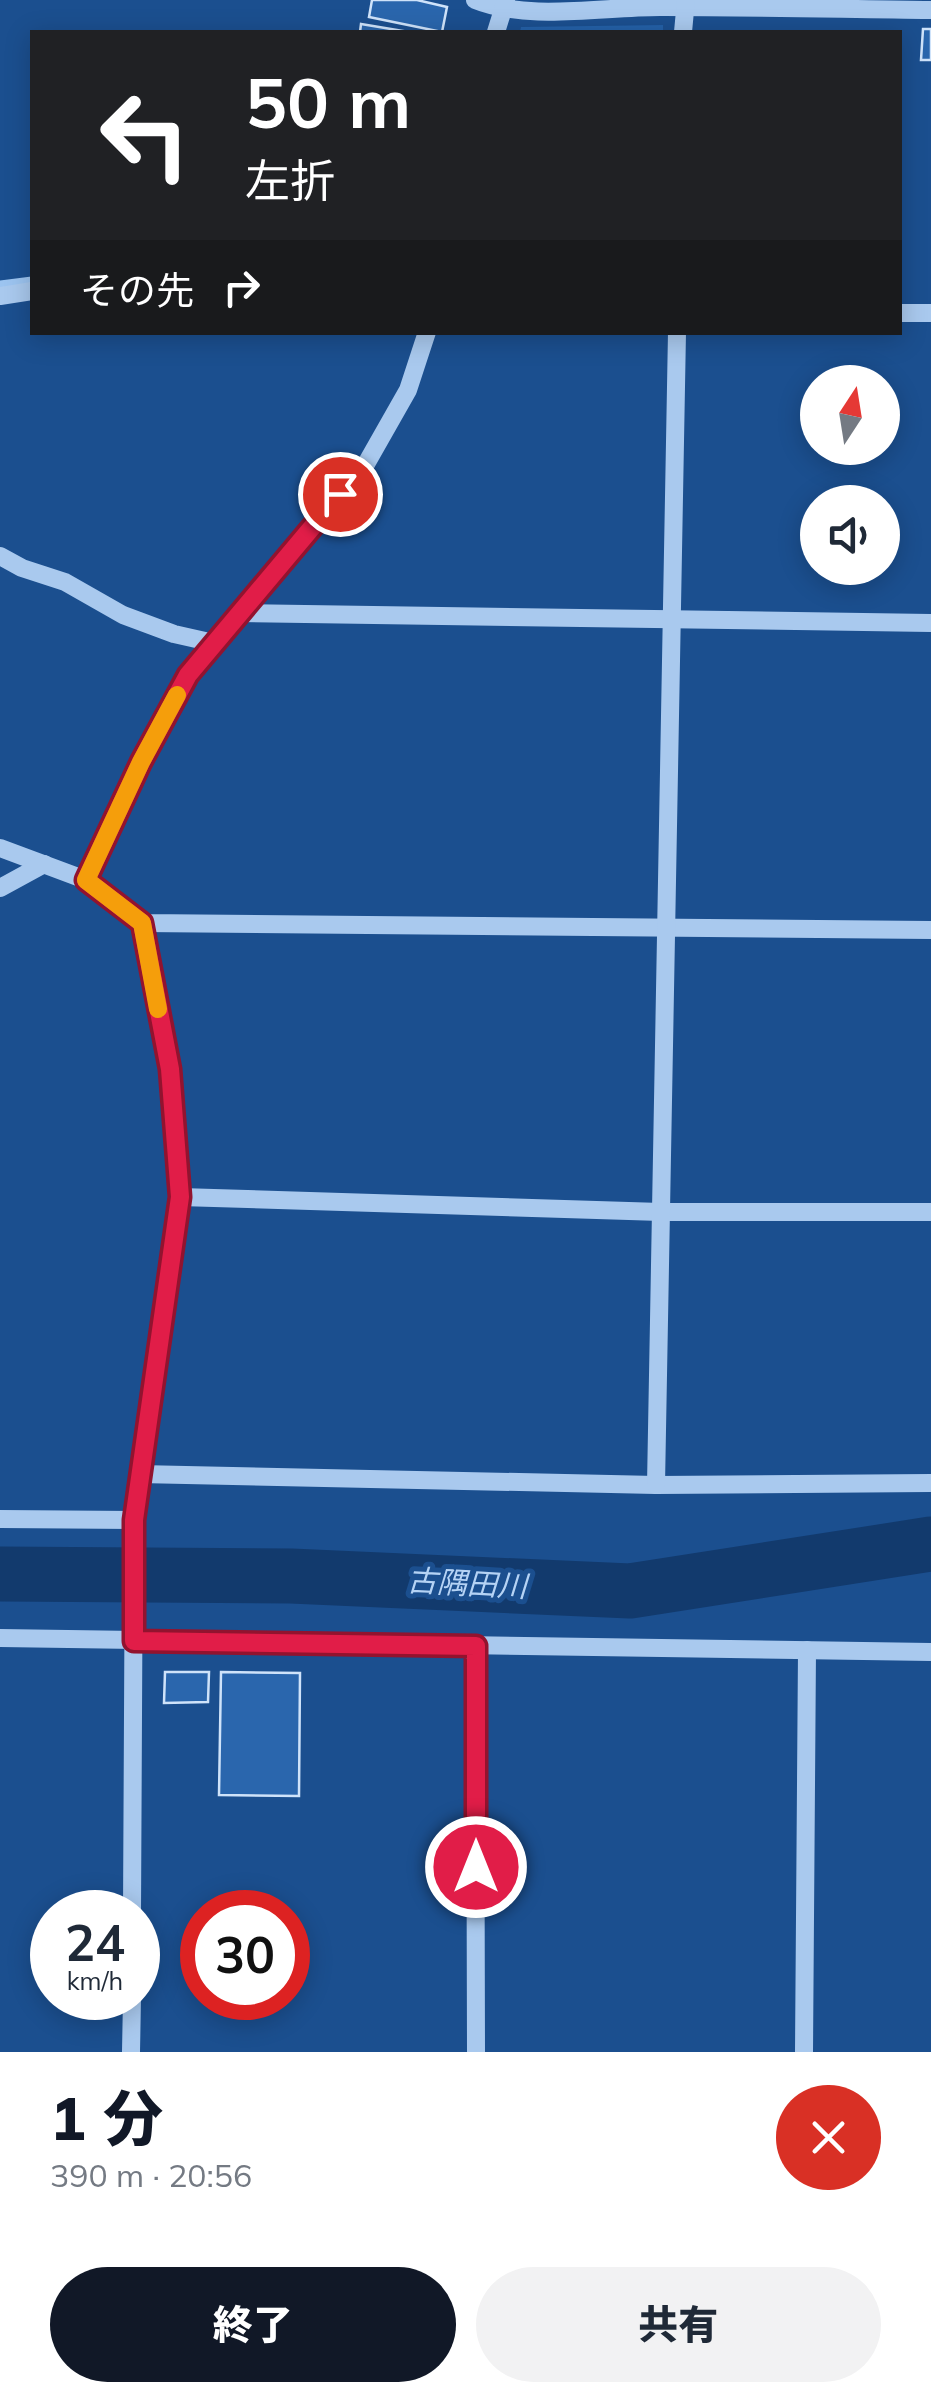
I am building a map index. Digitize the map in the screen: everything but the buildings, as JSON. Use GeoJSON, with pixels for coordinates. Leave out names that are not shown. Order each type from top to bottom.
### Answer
{"type":"FeatureCollection","features":[{"type":"Feature","properties":{"kind":"street"},"geometry":{"type":"LineString","coordinates":[[475,0],[505,5],[685,4],[931,10]]}},
{"type":"Feature","properties":{"kind":"street"},"geometry":{"type":"LineString","coordinates":[[683,30],[685,4]]}},
{"type":"Feature","properties":{"kind":"street"},"geometry":{"type":"LineString","coordinates":[[497,30],[505,5]]}},
{"type":"Feature","properties":{"kind":"street"},"geometry":{"type":"LineString","coordinates":[[0,296],[30,291]]}},
{"type":"Feature","properties":{"kind":"street"},"geometry":{"type":"LineString","coordinates":[[902,313],[931,313]]}},
{"type":"Feature","properties":{"kind":"street"},"geometry":{"type":"LineString","coordinates":[[86,880],[141,762],[188,675],[366,464],[408,390],[426,335]]}},
{"type":"Feature","properties":{"kind":"street"},"geometry":{"type":"LineString","coordinates":[[656,1484],[678,335]]}},
{"type":"Feature","properties":{"kind":"street"},"geometry":{"type":"LineString","coordinates":[[0,556],[65,582],[124,615],[174,634],[214,643]]}},
{"type":"Feature","properties":{"kind":"street"},"geometry":{"type":"LineString","coordinates":[[238,613],[931,624]]}},
{"type":"Feature","properties":{"kind":"street"},"geometry":{"type":"LineString","coordinates":[[0,848],[86,880],[142,923],[931,930]]}},
{"type":"Feature","properties":{"kind":"street"},"geometry":{"type":"LineString","coordinates":[[0,888],[44,864]]}},
{"type":"Feature","properties":{"kind":"street"},"geometry":{"type":"LineString","coordinates":[[132,1890],[134,1520],[180,1197],[170,1069],[142,923]]}},
{"type":"Feature","properties":{"kind":"street"},"geometry":{"type":"LineString","coordinates":[[180,1197],[661,1212],[931,1212]]}},
{"type":"Feature","properties":{"kind":"street"},"geometry":{"type":"LineString","coordinates":[[139,1474],[656,1484],[931,1484]]}},
{"type":"Feature","properties":{"kind":"street"},"geometry":{"type":"LineString","coordinates":[[0,1519],[134,1520]]}},
{"type":"Feature","properties":{"kind":"street"},"geometry":{"type":"LineString","coordinates":[[0,1638],[931,1652]]}},
{"type":"Feature","properties":{"kind":"street"},"geometry":{"type":"LineString","coordinates":[[476,1646],[476,2052]]}},
{"type":"Feature","properties":{"kind":"street"},"geometry":{"type":"LineString","coordinates":[[804,2052],[807,1650]]}},
{"type":"Feature","properties":{"kind":"street"},"geometry":{"type":"LineString","coordinates":[[132,2020],[132,2052]]}},
{"type":"Feature","properties":{"kind":"shaded area"},"geometry":{"type":"Polygon","coordinates":[[[663,25],[663,30],[520,30],[663,25]]]}},
{"type":"Feature","properties":{"kind":"waterway"},"geometry":{"type":"LineString","coordinates":[[0,285],[30,281]]}},
{"type":"Feature","properties":{"kind":"waterway","name":"古隅田川"},"geometry":{"type":"LineString","coordinates":[[0,1574],[291,1576],[630,1591],[931,1544]]}},
{"type":"Feature","properties":{"kind":"slow traffic"},"geometry":{"type":"LineString","coordinates":[[158,1009],[142,923],[86,880],[177,695]]}},
{"type":"Feature","properties":{"kind":"route"},"geometry":{"type":"LineString","coordinates":[[340,494],[188,675],[141,762],[86,880],[142,923],[170,1069],[180,1197],[134,1520],[134,1641],[476,1646],[476,1867]]}}]}
